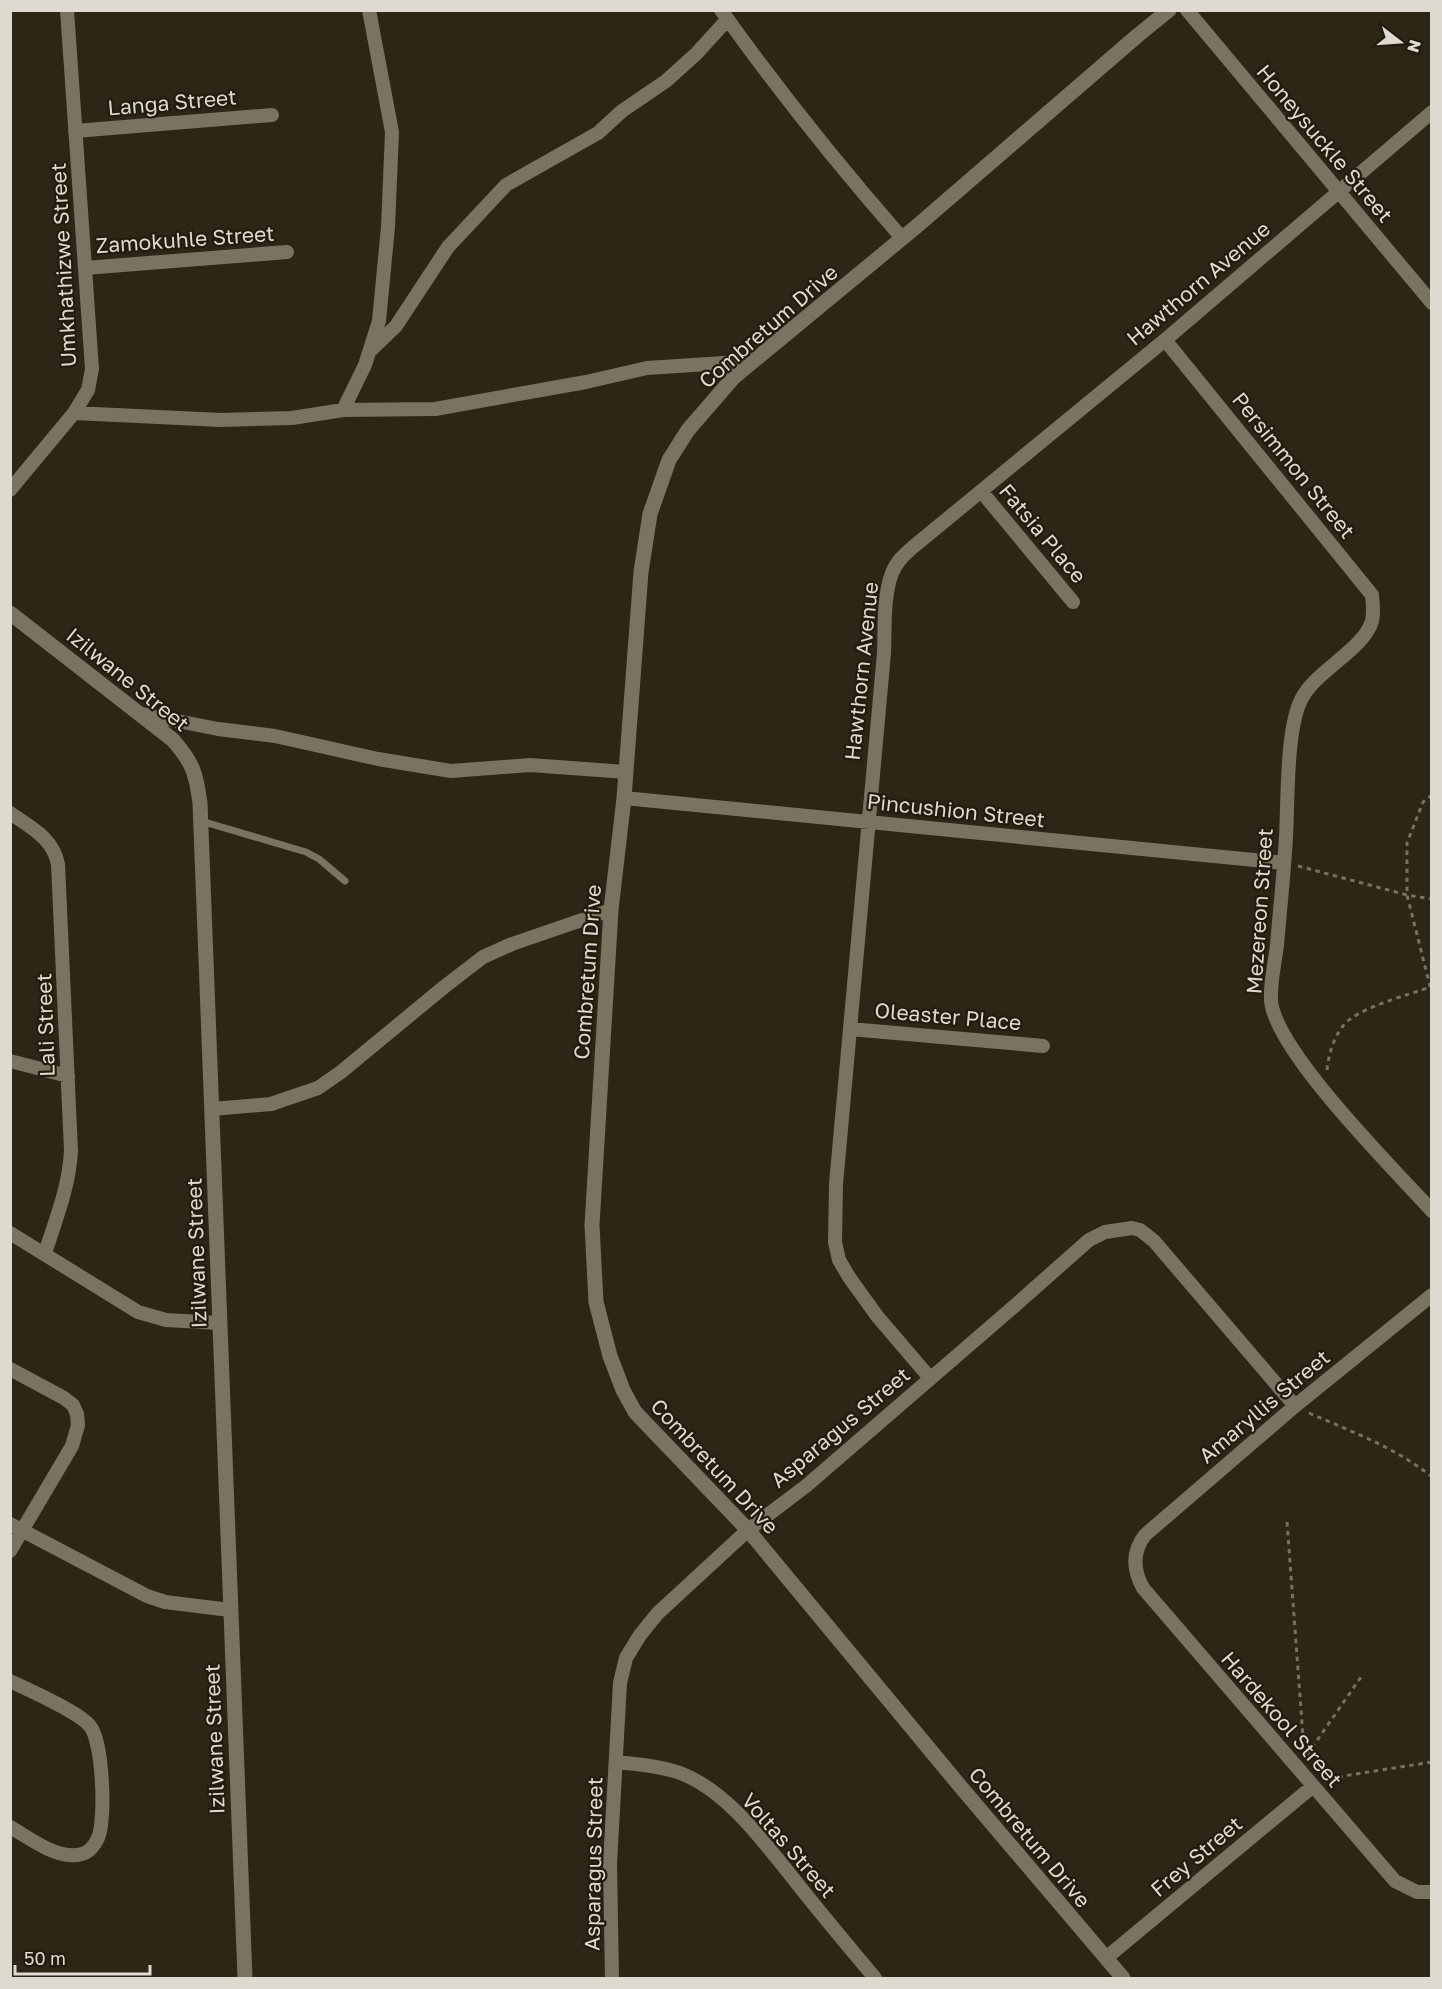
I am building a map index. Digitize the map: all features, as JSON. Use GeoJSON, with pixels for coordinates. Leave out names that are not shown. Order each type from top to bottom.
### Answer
{"type":"FeatureCollection","features":[{"type":"Feature","properties":{"kind":"street","name":"Umkhathizwe Street"},"geometry":{"type":"LineString","coordinates":[[10,490],[74,413],[87,390],[92,369],[67,10]]}},
{"type":"Feature","properties":{"kind":"street"},"geometry":{"type":"LineString","coordinates":[[343,410],[369,352],[379,321],[388,227],[392,132],[369,10]]}},
{"type":"Feature","properties":{"kind":"street","name":"Combretum Drive"},"geometry":{"type":"LineString","coordinates":[[1123,1978],[748,1530],[635,1412],[623,1390],[610,1356],[596,1302],[592,1225],[611,910],[624,798],[641,573],[650,514],[669,460],[688,430],[725,387],[1169,10]]}},
{"type":"Feature","properties":{"kind":"street","name":"Honeysuckle Street"},"geometry":{"type":"LineString","coordinates":[[1187,10],[1431,303]]}},
{"type":"Feature","properties":{"kind":"street"},"geometry":{"type":"LineString","coordinates":[[369,352],[396,326],[448,247],[506,185],[598,133],[622,111],[666,81],[696,54],[724,15],[763,70],[840,167],[902,238]]}},
{"type":"Feature","properties":{"kind":"street","name":"Hawthorn Avenue"},"geometry":{"type":"LineString","coordinates":[[930,1378],[877,1316],[849,1277],[839,1260],[836,1242],[836,1184],[888,587],[893,571],[913,547],[1165,340],[1431,112]]}},
{"type":"Feature","properties":{"kind":"street","name":"Langa Street"},"geometry":{"type":"LineString","coordinates":[[75,132],[272,115]]}},
{"type":"Feature","properties":{"kind":"street","name":"Zamokuhle Street"},"geometry":{"type":"LineString","coordinates":[[85,268],[287,252]]}},
{"type":"Feature","properties":{"kind":"street","name":"Persimmon Street"},"geometry":{"type":"LineString","coordinates":[[1165,340],[1367,588],[1372,595],[1374,610],[1371,624]]}},
{"type":"Feature","properties":{"kind":"street"},"geometry":{"type":"LineString","coordinates":[[74,413],[221,420],[292,418],[343,410],[435,409],[586,382],[647,368],[754,361]]}},
{"type":"Feature","properties":{"kind":"street","name":"Fatsia Place"},"geometry":{"type":"LineString","coordinates":[[981,491],[1073,602]]}},
{"type":"Feature","properties":{"kind":"street","name":"Izilwane Street"},"geometry":{"type":"LineString","coordinates":[[10,613],[173,740],[187,756],[196,775],[201,821],[245,1978]]}},
{"type":"Feature","properties":{"kind":"street","name":"Mezereon Street"},"geometry":{"type":"LineString","coordinates":[[1371,624],[1364,635],[1302,696],[1295,713],[1271,1000],[1279,1027],[1332,1102],[1431,1211]]}},
{"type":"Feature","properties":{"kind":"street"},"geometry":{"type":"LineString","coordinates":[[142,714],[218,729],[275,736],[378,759],[442,770],[530,765],[626,772]]}},
{"type":"Feature","properties":{"kind":"street","name":"Pincushion Street"},"geometry":{"type":"LineString","coordinates":[[624,798],[1284,863]]}},
{"type":"Feature","properties":{"kind":"street","name":"Lali Street"},"geometry":{"type":"LineString","coordinates":[[10,813],[48,841],[56,851],[59,874],[71,1151],[70,1171],[45,1253]]}},
{"type":"Feature","properties":{"kind":"street"},"geometry":{"type":"LineString","coordinates":[[212,1109],[271,1104],[318,1088],[342,1072],[483,957],[512,944],[611,910]]}},
{"type":"Feature","properties":{"kind":"street","name":"Oleaster Place"},"geometry":{"type":"LineString","coordinates":[[850,1029],[1043,1046]]}},
{"type":"Feature","properties":{"kind":"street"},"geometry":{"type":"LineString","coordinates":[[10,1061],[68,1076]]}},
{"type":"Feature","properties":{"kind":"street","name":"Asparagus Street"},"geometry":{"type":"LineString","coordinates":[[612,1978],[610,1864],[620,1683],[626,1658],[640,1635],[658,1612],[748,1530],[806,1486],[1089,1240],[1105,1232],[1132,1228],[1140,1230],[1154,1241],[1296,1406]]}},
{"type":"Feature","properties":{"kind":"street"},"geometry":{"type":"LineString","coordinates":[[10,1233],[138,1312],[166,1320],[220,1323]]}},
{"type":"Feature","properties":{"kind":"street","name":"Amaryllis Street"},"geometry":{"type":"LineString","coordinates":[[1135,1558],[1145,1535],[1431,1295]]}},
{"type":"Feature","properties":{"kind":"street"},"geometry":{"type":"LineString","coordinates":[[10,1369],[73,1405],[78,1425],[72,1446],[16,1527],[10,1551]]}},
{"type":"Feature","properties":{"kind":"street"},"geometry":{"type":"LineString","coordinates":[[16,1527],[147,1596],[173,1603],[230,1610]]}},
{"type":"Feature","properties":{"kind":"street","name":"Hardekool Street"},"geometry":{"type":"LineString","coordinates":[[1135,1558],[1138,1579],[1143,1588],[1312,1786],[1395,1881],[1424,1892]]}},
{"type":"Feature","properties":{"kind":"street"},"geometry":{"type":"LineString","coordinates":[[10,1681],[76,1716],[88,1724],[95,1733],[100,1766],[101,1827],[98,1840],[91,1848],[83,1854],[70,1855],[53,1851],[10,1827]]}},
{"type":"Feature","properties":{"kind":"street","name":"Voltas Street"},"geometry":{"type":"LineString","coordinates":[[616,1762],[680,1773],[704,1786],[726,1804],[751,1828],[875,1978]]}},
{"type":"Feature","properties":{"kind":"street","name":"Frey Street"},"geometry":{"type":"LineString","coordinates":[[1106,1958],[1312,1786]]}},
{"type":"Feature","properties":{"kind":"lane"},"geometry":{"type":"LineString","coordinates":[[201,821],[306,852],[319,859],[345,881]]}},
{"type":"Feature","properties":{"kind":"path"},"geometry":{"type":"LineString","coordinates":[[1431,795],[1424,802],[1407,843],[1407,895],[1431,994]]}},
{"type":"Feature","properties":{"kind":"path"},"geometry":{"type":"LineString","coordinates":[[1284,863],[1407,895],[1431,899]]}},
{"type":"Feature","properties":{"kind":"path"},"geometry":{"type":"LineString","coordinates":[[1326,1074],[1329,1051],[1344,1024],[1373,1007],[1431,987]]}},
{"type":"Feature","properties":{"kind":"path"},"geometry":{"type":"LineString","coordinates":[[1296,1406],[1379,1442],[1413,1462],[1431,1477]]}},
{"type":"Feature","properties":{"kind":"path"},"geometry":{"type":"LineString","coordinates":[[1287,1522],[1305,1759],[1361,1677]]}},
{"type":"Feature","properties":{"kind":"path"},"geometry":{"type":"LineString","coordinates":[[1312,1786],[1325,1786],[1343,1776],[1431,1762]]}}]}
